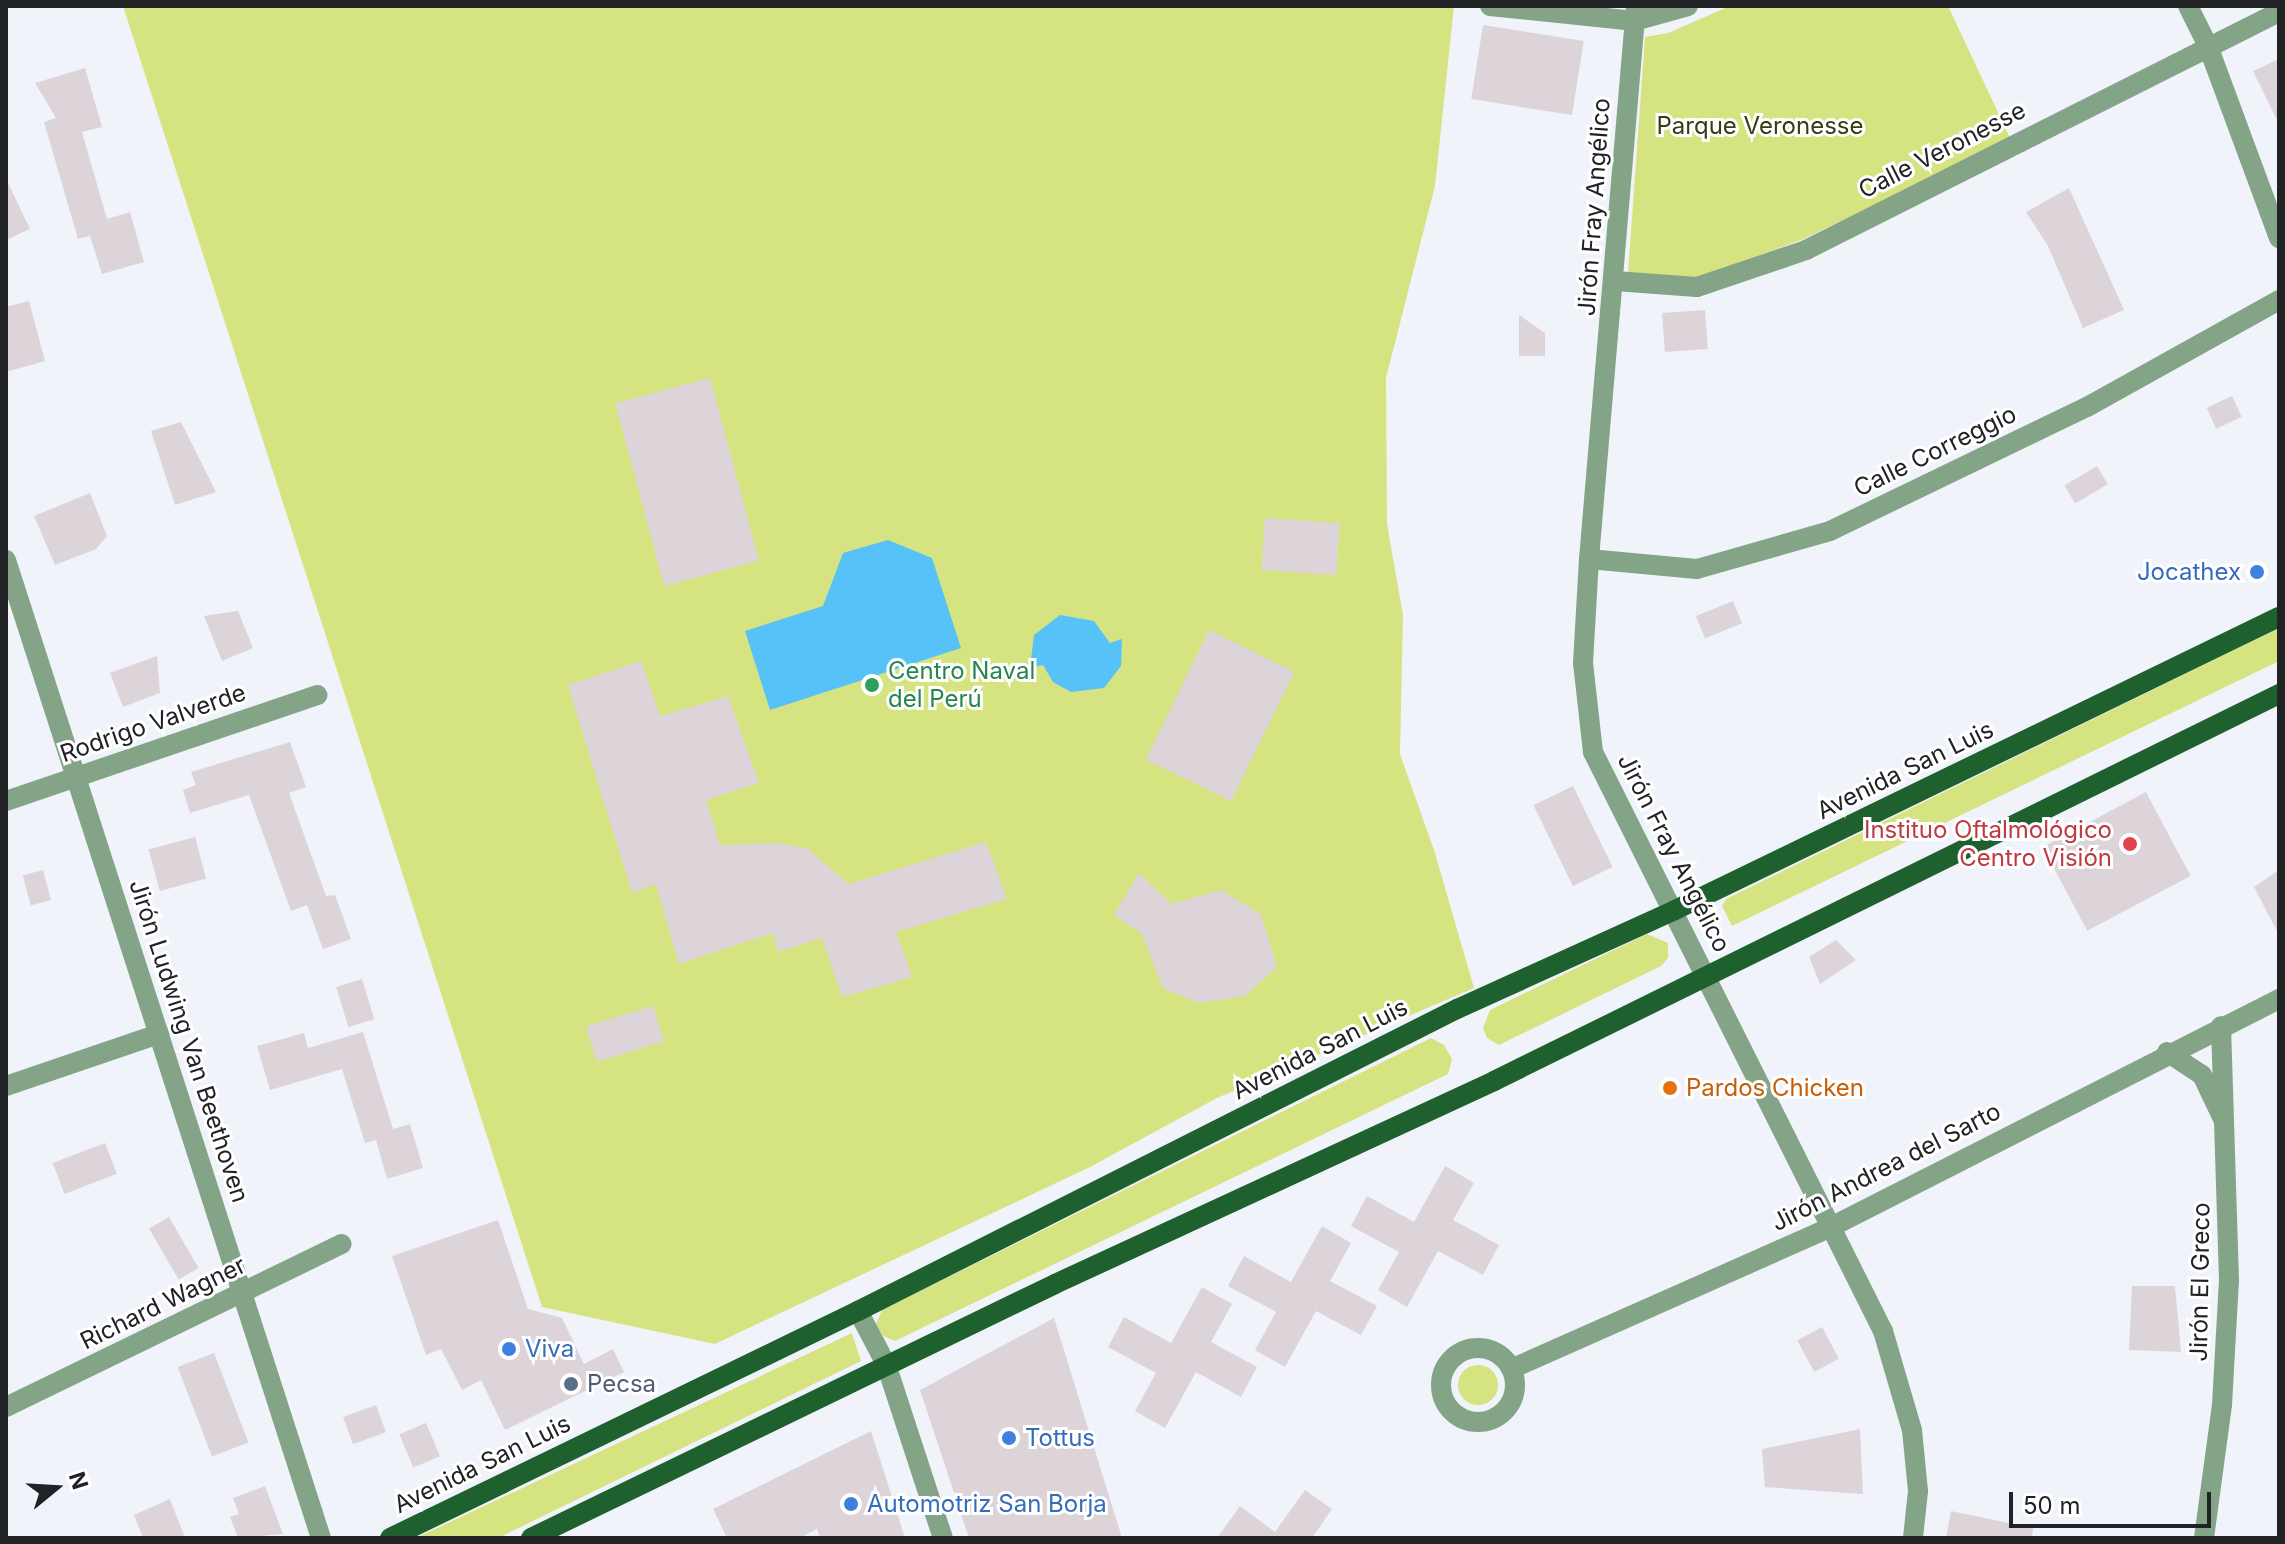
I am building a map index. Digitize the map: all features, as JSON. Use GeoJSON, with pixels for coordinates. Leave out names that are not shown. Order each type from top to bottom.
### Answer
{"type":"FeatureCollection","features":[{"type":"Feature","properties":{"kind":"main road","name":"Avenida San Luis"},"geometry":{"type":"LineString","coordinates":[[390,1538],[858,1311],[1457,1009],[1675,910],[2279,617]]}},
{"type":"Feature","properties":{"kind":"main road"},"geometry":{"type":"LineString","coordinates":[[531,1538],[886,1364],[1708,975],[2279,694]]}},
{"type":"Feature","properties":{"kind":"street"},"geometry":{"type":"LineString","coordinates":[[1490,6],[1635,14],[1688,6]]}},
{"type":"Feature","properties":{"kind":"street"},"geometry":{"type":"LineString","coordinates":[[2188,6],[2208,46],[2279,238]]}},
{"type":"Feature","properties":{"kind":"street","name":"Calle Veronesse"},"geometry":{"type":"LineString","coordinates":[[1615,281],[1697,287],[1806,250],[2279,12]]}},
{"type":"Feature","properties":{"kind":"street","name":"Jirón Fray Angélico"},"geometry":{"type":"LineString","coordinates":[[1635,14],[1583,663],[1593,752],[1708,975],[1883,1331],[1912,1430],[1918,1491],[1913,1538]]}},
{"type":"Feature","properties":{"kind":"street","name":"Calle Correggio"},"geometry":{"type":"LineString","coordinates":[[1589,559],[1697,569],[1830,531],[2087,407],[2279,300]]}},
{"type":"Feature","properties":{"kind":"street","name":"Jirón Ludwing Van Beethoven"},"geometry":{"type":"LineString","coordinates":[[6,560],[321,1538]]}},
{"type":"Feature","properties":{"kind":"street","name":"Rodrigo Valverde"},"geometry":{"type":"LineString","coordinates":[[6,801],[317,695]]}},
{"type":"Feature","properties":{"kind":"street","name":"Jirón Andrea del Sarto"},"geometry":{"type":"LineString","coordinates":[[1511,1369],[1831,1227],[2167,1052],[2279,999]]}},
{"type":"Feature","properties":{"kind":"street","name":"Jirón El Greco"},"geometry":{"type":"LineString","coordinates":[[2204,1538],[2216,1470],[2226,1342],[2227,1126],[2221,1026]]}},
{"type":"Feature","properties":{"kind":"street"},"geometry":{"type":"LineString","coordinates":[[6,1086],[159,1034]]}},
{"type":"Feature","properties":{"kind":"street"},"geometry":{"type":"LineString","coordinates":[[2167,1052],[2202,1075],[2227,1126]]}},
{"type":"Feature","properties":{"kind":"street","name":"Richard Wagner"},"geometry":{"type":"LineString","coordinates":[[6,1407],[342,1244]]}},
{"type":"Feature","properties":{"kind":"street"},"geometry":{"type":"LineString","coordinates":[[858,1311],[886,1364],[943,1538]]}},
{"type":"Feature","properties":{"kind":"green space","name":"Centro Naval del Perú"},"geometry":{"type":"Polygon","coordinates":[[[123,6],[1454,6],[1435,186],[1386,378],[1387,524],[1403,615],[1400,754],[1435,853],[1474,988],[1217,1098],[1090,1167],[715,1344],[542,1307],[123,6]]]}},
{"type":"Feature","properties":{"kind":"green space","name":"Parque Veronesse"},"geometry":{"type":"Polygon","coordinates":[[[1730,6],[1948,6],[2011,140],[1801,240],[1697,278],[1628,273],[1645,37],[1668,33],[1730,6]]]}},
{"type":"Feature","properties":{"kind":"green space"},"geometry":{"type":"Polygon","coordinates":[[[2279,628],[2279,661],[1732,926],[1722,906],[1726,899],[2279,628]]]}},
{"type":"Feature","properties":{"kind":"green space"},"geometry":{"type":"Polygon","coordinates":[[[1647,934],[1668,943],[1668,958],[1661,966],[1499,1045],[1487,1038],[1483,1028],[1490,1010],[1647,934]]]}},
{"type":"Feature","properties":{"kind":"green space"},"geometry":{"type":"Polygon","coordinates":[[[1431,1038],[1444,1045],[1452,1059],[1448,1074],[895,1341],[883,1336],[876,1324],[882,1310],[1431,1038]]]}},
{"type":"Feature","properties":{"kind":"green space"},"geometry":{"type":"Polygon","coordinates":[[[852,1333],[861,1361],[498,1538],[416,1538],[852,1333]]]}},
{"type":"Feature","properties":{"kind":"green space"},"geometry":{"type":"Polygon","coordinates":[[[1478,1365],[1492,1371],[1498,1385],[1492,1399],[1478,1405],[1464,1399],[1458,1385],[1464,1371],[1478,1365]]]}},
{"type":"Feature","properties":{"kind":"water"},"geometry":{"type":"Polygon","coordinates":[[[888,540],[932,558],[961,648],[770,710],[745,631],[823,606],[843,553],[888,540]]]}},
{"type":"Feature","properties":{"kind":"water"},"geometry":{"type":"Polygon","coordinates":[[[1060,615],[1094,621],[1110,643],[1122,639],[1121,666],[1104,688],[1071,692],[1053,682],[1043,665],[1030,668],[1034,635],[1060,615]]]}},
{"type":"Feature","properties":{"kind":"building"},"geometry":{"type":"Polygon","coordinates":[[[1483,25],[1584,41],[1572,115],[1471,99],[1483,25]]]}},
{"type":"Feature","properties":{"kind":"building"},"geometry":{"type":"Polygon","coordinates":[[[2279,59],[2279,124],[2253,71],[2279,59]]]}},
{"type":"Feature","properties":{"kind":"building"},"geometry":{"type":"Polygon","coordinates":[[[85,68],[102,127],[82,132],[107,219],[130,212],[144,262],[102,274],[90,236],[78,239],[44,122],[56,118],[35,83],[85,68]]]}},
{"type":"Feature","properties":{"kind":"building"},"geometry":{"type":"Polygon","coordinates":[[[6,179],[30,229],[6,240],[6,179]]]}},
{"type":"Feature","properties":{"kind":"building"},"geometry":{"type":"Polygon","coordinates":[[[2069,188],[2124,310],[2083,328],[2048,246],[2026,212],[2069,188]]]}},
{"type":"Feature","properties":{"kind":"building"},"geometry":{"type":"Polygon","coordinates":[[[29,301],[45,361],[6,372],[6,307],[29,301]]]}},
{"type":"Feature","properties":{"kind":"building"},"geometry":{"type":"Polygon","coordinates":[[[1705,310],[1708,349],[1665,352],[1662,313],[1705,310]]]}},
{"type":"Feature","properties":{"kind":"building"},"geometry":{"type":"Polygon","coordinates":[[[1519,315],[1545,333],[1545,356],[1519,356],[1519,315]]]}},
{"type":"Feature","properties":{"kind":"building"},"geometry":{"type":"Polygon","coordinates":[[[710,378],[759,561],[664,586],[615,403],[710,378]]]}},
{"type":"Feature","properties":{"kind":"building"},"geometry":{"type":"Polygon","coordinates":[[[2232,396],[2242,417],[2216,429],[2207,408],[2232,396]]]}},
{"type":"Feature","properties":{"kind":"building"},"geometry":{"type":"Polygon","coordinates":[[[181,422],[216,492],[175,505],[151,431],[181,422]]]}},
{"type":"Feature","properties":{"kind":"building"},"geometry":{"type":"Polygon","coordinates":[[[2097,466],[2108,484],[2075,504],[2064,486],[2097,466]]]}},
{"type":"Feature","properties":{"kind":"building"},"geometry":{"type":"Polygon","coordinates":[[[90,493],[107,536],[96,549],[55,565],[34,516],[90,493]]]}},
{"type":"Feature","properties":{"kind":"building"},"geometry":{"type":"Polygon","coordinates":[[[1265,518],[1340,523],[1336,575],[1261,570],[1265,518]]]}},
{"type":"Feature","properties":{"kind":"building"},"geometry":{"type":"Polygon","coordinates":[[[1733,601],[1742,623],[1705,638],[1696,616],[1733,601]]]}},
{"type":"Feature","properties":{"kind":"building"},"geometry":{"type":"Polygon","coordinates":[[[238,611],[253,648],[222,661],[204,616],[238,611]]]}},
{"type":"Feature","properties":{"kind":"building"},"geometry":{"type":"Polygon","coordinates":[[[1209,630],[1294,672],[1231,801],[1146,759],[1209,630]]]}},
{"type":"Feature","properties":{"kind":"building"},"geometry":{"type":"Polygon","coordinates":[[[157,656],[160,693],[123,707],[110,673],[157,656]]]}},
{"type":"Feature","properties":{"kind":"building"},"geometry":{"type":"Polygon","coordinates":[[[641,661],[660,716],[728,696],[759,783],[706,800],[720,845],[780,843],[808,849],[849,884],[986,842],[1007,899],[896,932],[912,977],[842,997],[822,938],[778,952],[773,933],[679,964],[656,884],[632,893],[568,685],[641,661]]]}},
{"type":"Feature","properties":{"kind":"building"},"geometry":{"type":"Polygon","coordinates":[[[290,742],[306,787],[289,793],[326,896],[335,895],[351,939],[323,949],[307,905],[291,911],[249,795],[190,813],[183,790],[196,785],[191,772],[290,742]]]}},
{"type":"Feature","properties":{"kind":"building"},"geometry":{"type":"Polygon","coordinates":[[[1573,786],[1612,867],[1573,886],[1533,805],[1573,786]]]}},
{"type":"Feature","properties":{"kind":"building"},"geometry":{"type":"Polygon","coordinates":[[[2146,792],[2191,876],[2087,931],[2043,847],[2146,792]]]}},
{"type":"Feature","properties":{"kind":"building"},"geometry":{"type":"Polygon","coordinates":[[[195,837],[206,879],[160,891],[149,849],[195,837]]]}},
{"type":"Feature","properties":{"kind":"building"},"geometry":{"type":"Polygon","coordinates":[[[43,870],[51,900],[31,905],[23,875],[43,870]]]}},
{"type":"Feature","properties":{"kind":"building"},"geometry":{"type":"Polygon","coordinates":[[[2279,870],[2279,935],[2254,887],[2279,870]]]}},
{"type":"Feature","properties":{"kind":"building"},"geometry":{"type":"Polygon","coordinates":[[[1139,873],[1171,904],[1221,890],[1261,914],[1277,967],[1245,996],[1199,1003],[1163,988],[1142,934],[1114,915],[1139,873]]]}},
{"type":"Feature","properties":{"kind":"building"},"geometry":{"type":"Polygon","coordinates":[[[1836,940],[1856,960],[1820,984],[1809,957],[1836,940]]]}},
{"type":"Feature","properties":{"kind":"building"},"geometry":{"type":"Polygon","coordinates":[[[362,979],[374,1019],[348,1027],[336,987],[362,979]]]}},
{"type":"Feature","properties":{"kind":"building"},"geometry":{"type":"Polygon","coordinates":[[[653,1006],[664,1041],[597,1062],[586,1026],[653,1006]]]}},
{"type":"Feature","properties":{"kind":"building"},"geometry":{"type":"Polygon","coordinates":[[[363,1032],[393,1129],[410,1124],[423,1168],[387,1179],[376,1140],[365,1143],[342,1069],[270,1090],[257,1046],[304,1033],[308,1048],[363,1032]]]}},
{"type":"Feature","properties":{"kind":"building"},"geometry":{"type":"Polygon","coordinates":[[[105,1143],[117,1174],[65,1194],[53,1163],[105,1143]]]}},
{"type":"Feature","properties":{"kind":"building"},"geometry":{"type":"Polygon","coordinates":[[[1445,1166],[1474,1183],[1453,1220],[1499,1245],[1483,1275],[1438,1251],[1407,1307],[1378,1290],[1399,1252],[1351,1226],[1367,1196],[1414,1222],[1445,1166]]]}},
{"type":"Feature","properties":{"kind":"building"},"geometry":{"type":"Polygon","coordinates":[[[169,1217],[198,1268],[179,1280],[149,1228],[169,1217]]]}},
{"type":"Feature","properties":{"kind":"building"},"geometry":{"type":"Polygon","coordinates":[[[498,1220],[528,1309],[562,1318],[584,1364],[613,1349],[624,1372],[505,1430],[481,1380],[462,1390],[441,1349],[426,1355],[392,1256],[498,1220]]]}},
{"type":"Feature","properties":{"kind":"building"},"geometry":{"type":"Polygon","coordinates":[[[1322,1226],[1351,1243],[1330,1281],[1377,1306],[1361,1335],[1316,1311],[1285,1367],[1255,1350],[1276,1312],[1228,1286],[1244,1256],[1291,1282],[1322,1226]]]}},
{"type":"Feature","properties":{"kind":"building"},"geometry":{"type":"Polygon","coordinates":[[[2132,1286],[2175,1286],[2181,1352],[2129,1350],[2132,1286]]]}},
{"type":"Feature","properties":{"kind":"building"},"geometry":{"type":"Polygon","coordinates":[[[1202,1287],[1232,1304],[1211,1342],[1257,1367],[1241,1397],[1196,1372],[1165,1428],[1135,1411],[1156,1373],[1108,1347],[1124,1317],[1171,1343],[1202,1287]]]}},
{"type":"Feature","properties":{"kind":"building"},"geometry":{"type":"Polygon","coordinates":[[[1054,1318],[1122,1538],[969,1538],[920,1390],[1054,1318]]]}},
{"type":"Feature","properties":{"kind":"building"},"geometry":{"type":"Polygon","coordinates":[[[1822,1327],[1839,1359],[1814,1372],[1797,1340],[1822,1327]]]}},
{"type":"Feature","properties":{"kind":"building"},"geometry":{"type":"Polygon","coordinates":[[[214,1353],[248,1443],[212,1457],[178,1367],[214,1353]]]}},
{"type":"Feature","properties":{"kind":"building"},"geometry":{"type":"Polygon","coordinates":[[[376,1405],[386,1432],[353,1444],[343,1417],[376,1405]]]}},
{"type":"Feature","properties":{"kind":"building"},"geometry":{"type":"Polygon","coordinates":[[[426,1423],[440,1456],[413,1467],[399,1434],[426,1423]]]}},
{"type":"Feature","properties":{"kind":"building"},"geometry":{"type":"Polygon","coordinates":[[[1860,1429],[1863,1494],[1765,1487],[1762,1449],[1860,1429]]]}},
{"type":"Feature","properties":{"kind":"building","name":"Automotriz San Borja"},"geometry":{"type":"Polygon","coordinates":[[[871,1431],[905,1538],[820,1538],[817,1529],[799,1538],[727,1538],[713,1509],[871,1431]]]}},
{"type":"Feature","properties":{"kind":"building"},"geometry":{"type":"Polygon","coordinates":[[[265,1486],[283,1534],[238,1538],[230,1517],[239,1514],[233,1498],[265,1486]]]}},
{"type":"Feature","properties":{"kind":"building"},"geometry":{"type":"Polygon","coordinates":[[[1305,1490],[1332,1509],[1312,1538],[1217,1538],[1240,1506],[1275,1532],[1305,1490]]]}},
{"type":"Feature","properties":{"kind":"building"},"geometry":{"type":"Polygon","coordinates":[[[170,1499],[185,1538],[143,1538],[134,1515],[170,1499]]]}},
{"type":"Feature","properties":{"kind":"building"},"geometry":{"type":"Polygon","coordinates":[[[1951,1511],[2033,1528],[2032,1538],[1946,1538],[1951,1511]]]}},
{"type":"Feature","properties":{"kind":"place","name":"Jocathex"},"geometry":{"type":"Point","coordinates":[2257,572]}},
{"type":"Feature","properties":{"kind":"place","name":"Centro Naval del Perú"},"geometry":{"type":"Point","coordinates":[872,685]}},
{"type":"Feature","properties":{"kind":"place","name":"Instituo Oftalmológico Centro Visión"},"geometry":{"type":"Point","coordinates":[2130,844]}},
{"type":"Feature","properties":{"kind":"place","name":"Pardos Chicken"},"geometry":{"type":"Point","coordinates":[1670,1088]}},
{"type":"Feature","properties":{"kind":"place","name":"Viva"},"geometry":{"type":"Point","coordinates":[509,1349]}},
{"type":"Feature","properties":{"kind":"place","name":"Pecsa"},"geometry":{"type":"Point","coordinates":[571,1384]}},
{"type":"Feature","properties":{"kind":"place","name":"Tottus"},"geometry":{"type":"Point","coordinates":[1009,1438]}},
{"type":"Feature","properties":{"kind":"place","name":"Automotriz San Borja"},"geometry":{"type":"Point","coordinates":[851,1504]}}]}
